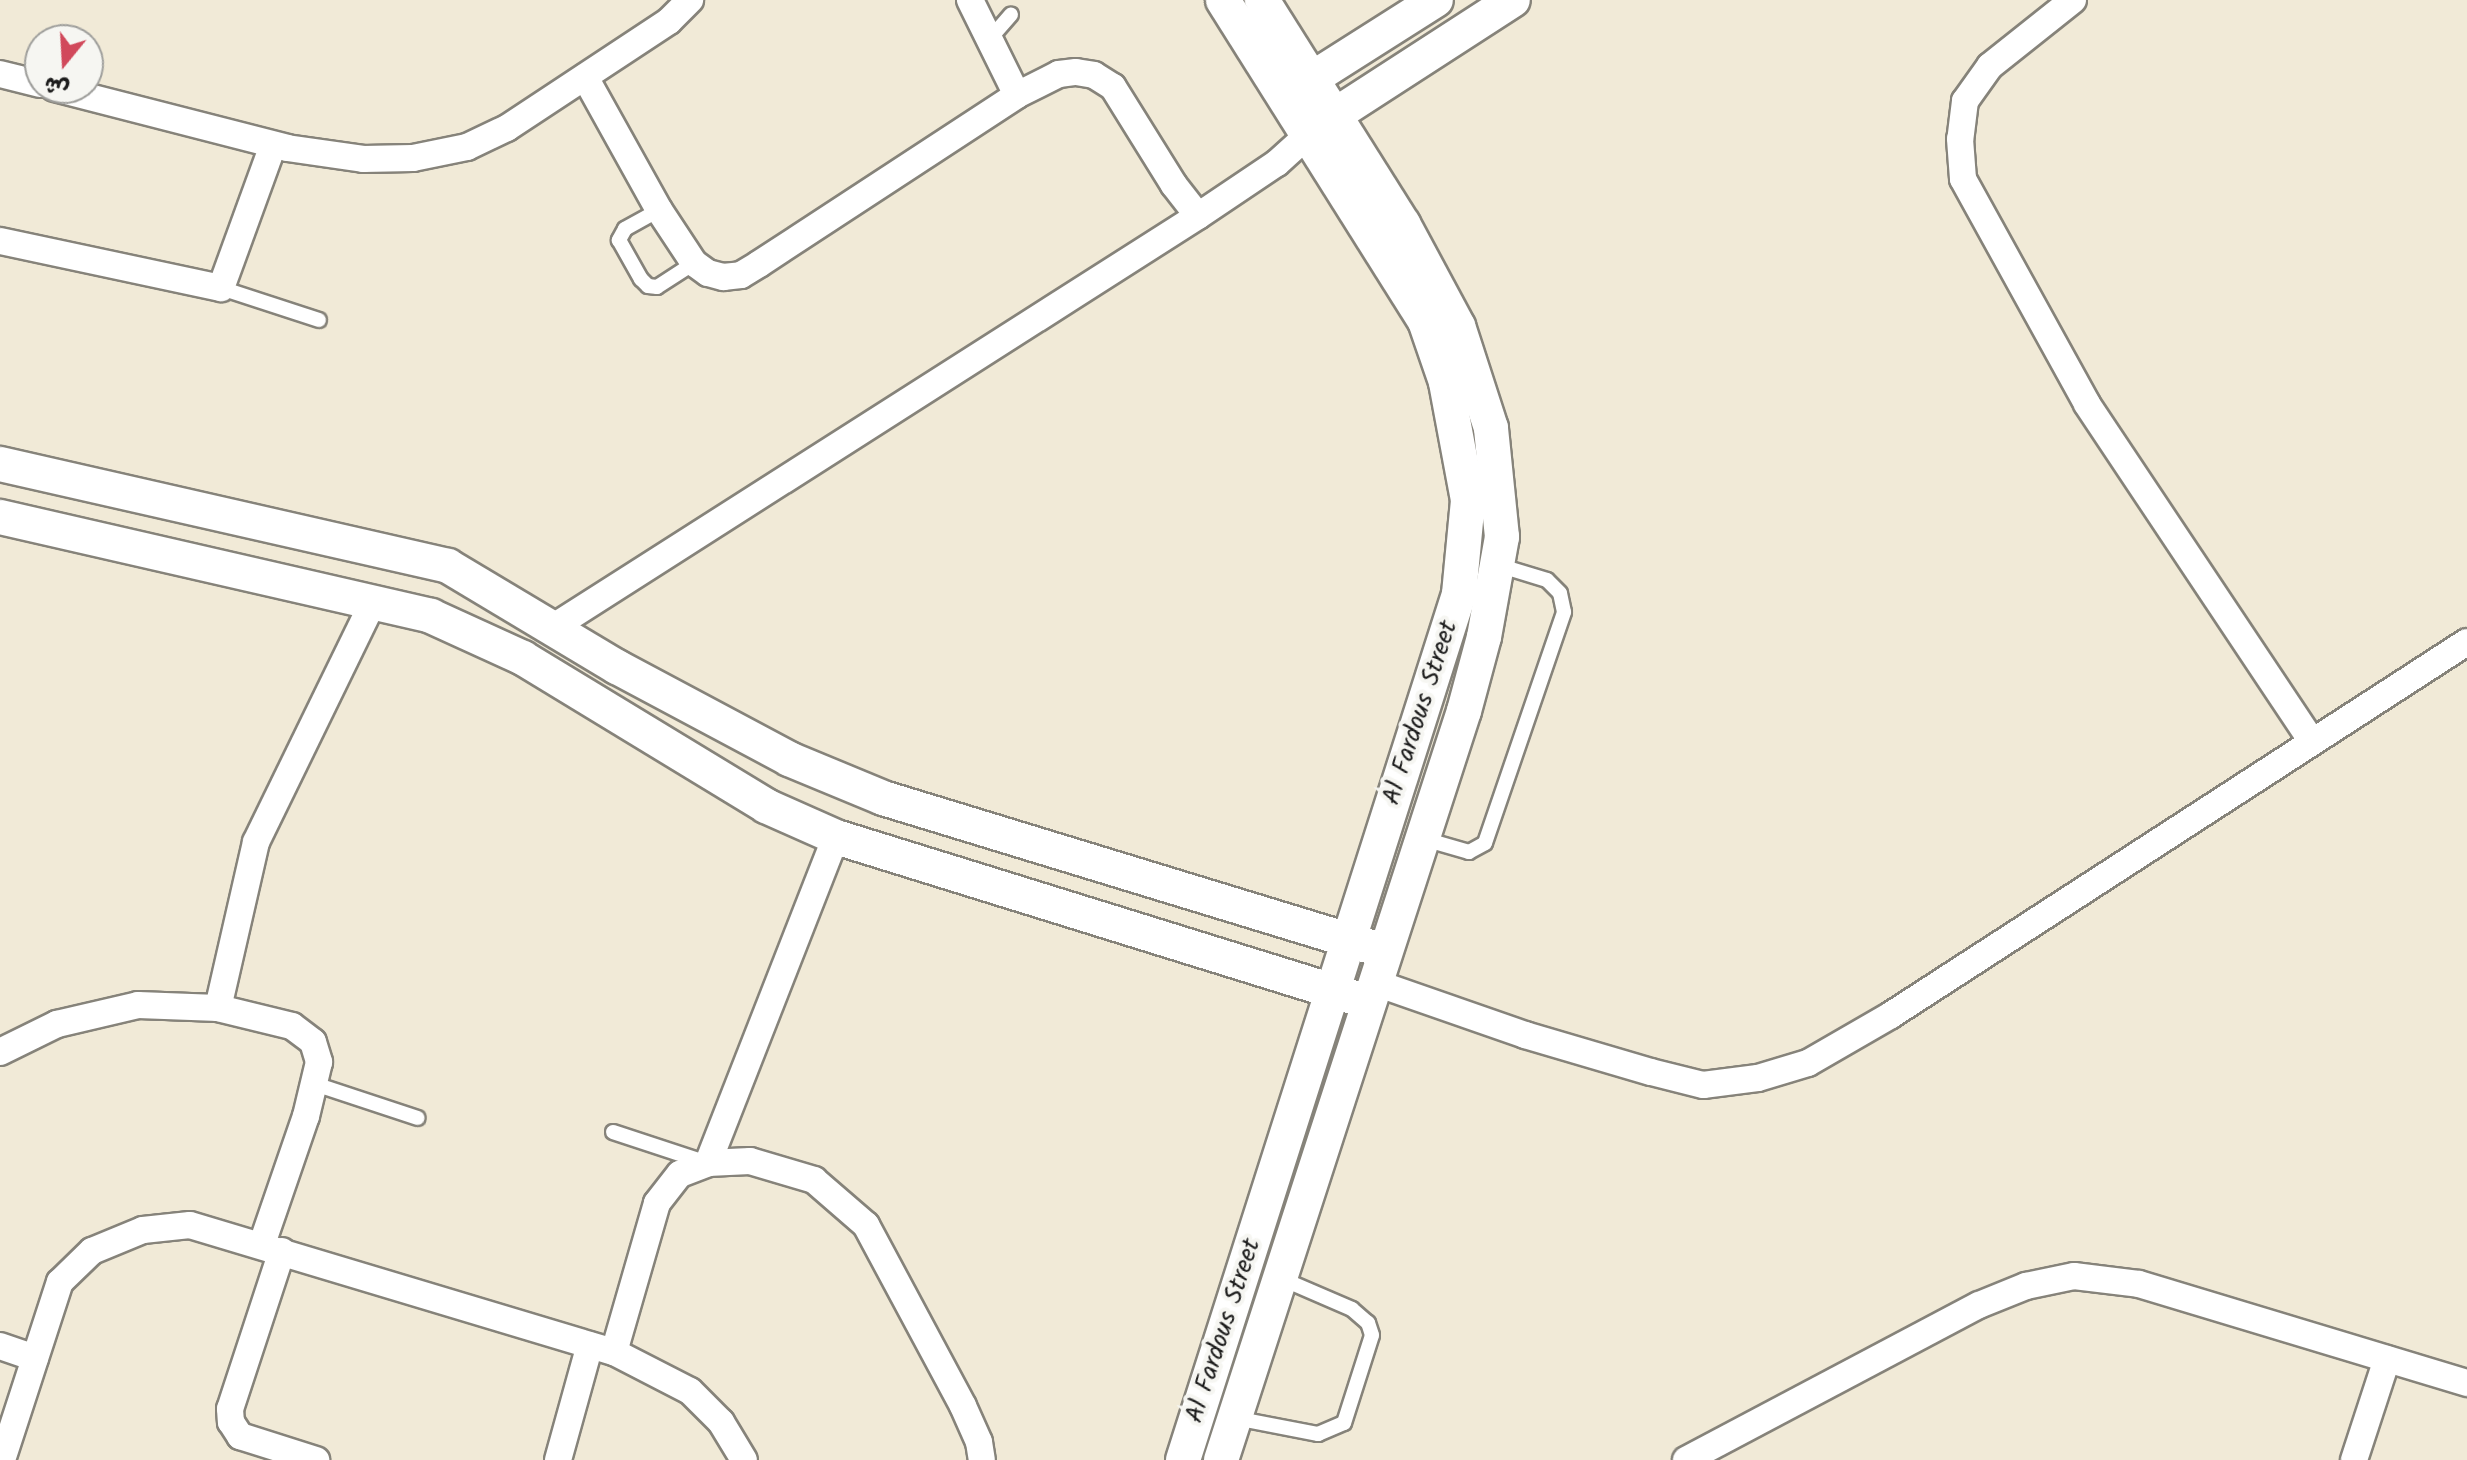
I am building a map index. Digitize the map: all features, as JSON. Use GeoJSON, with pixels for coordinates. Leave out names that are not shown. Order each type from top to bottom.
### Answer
{"type":"FeatureCollection","features":[{"type":"Feature","properties":{"kind":"street"},"geometry":{"type":"LineString","coordinates":[[104,101],[273,145],[363,159],[413,158],[467,147],[507,128],[669,21],[690,0]]}},
{"type":"Feature","properties":{"kind":"street"},"geometry":{"type":"LineString","coordinates":[[970,0],[988,42],[1017,95]]}},
{"type":"Feature","properties":{"kind":"street","name":"Al Fardous Street"},"geometry":{"type":"LineString","coordinates":[[1221,1460],[1424,839],[1484,637],[1502,537],[1498,476],[1477,376],[1438,284],[1298,88],[1223,0]]}},
{"type":"Feature","properties":{"kind":"street","name":"Al Fardous Street"},"geometry":{"type":"LineString","coordinates":[[1262,0],[1298,88]]}},
{"type":"Feature","properties":{"kind":"street"},"geometry":{"type":"LineString","coordinates":[[1298,88],[1436,0]]}},
{"type":"Feature","properties":{"kind":"street"},"geometry":{"type":"LineString","coordinates":[[552,628],[1198,216],[1277,163],[1321,124],[1513,0]]}},
{"type":"Feature","properties":{"kind":"street"},"geometry":{"type":"LineString","coordinates":[[2073,0],[1990,66],[1965,101],[1960,139],[1963,179],[2087,404],[2311,740]]}},
{"type":"Feature","properties":{"kind":"street"},"geometry":{"type":"LineString","coordinates":[[0,74],[24,80]]}},
{"type":"Feature","properties":{"kind":"street"},"geometry":{"type":"LineString","coordinates":[[585,77],[659,210],[694,263],[708,273],[741,275],[1017,95],[1059,74],[1094,75],[1113,87],[1174,185],[1198,216]]}},
{"type":"Feature","properties":{"kind":"street","name":"Al Fardous Street"},"geometry":{"type":"LineString","coordinates":[[1183,1460],[1459,594],[1468,500],[1446,382],[1425,321],[1321,124]]}},
{"type":"Feature","properties":{"kind":"street"},"geometry":{"type":"LineString","coordinates":[[0,241],[221,288],[273,145]]}},
{"type":"Feature","properties":{"kind":"street"},"geometry":{"type":"LineString","coordinates":[[0,464],[448,566],[552,628],[789,759],[883,798],[1349,940],[1377,979],[1525,1035],[1703,1085],[1758,1078],[1808,1063],[1891,1015],[2311,740],[2467,642]]}},
{"type":"Feature","properties":{"kind":"street"},"geometry":{"type":"LineString","coordinates":[[0,517],[300,589],[431,616],[523,658],[766,806],[836,837],[1332,991],[1377,979]]}},
{"type":"Feature","properties":{"kind":"street"},"geometry":{"type":"LineString","coordinates":[[218,1008],[256,842],[373,602]]}},
{"type":"Feature","properties":{"kind":"street"},"geometry":{"type":"LineString","coordinates":[[708,1163],[836,837]]}},
{"type":"Feature","properties":{"kind":"street"},"geometry":{"type":"LineString","coordinates":[[1370,875],[1407,887]]}},
{"type":"Feature","properties":{"kind":"street"},"geometry":{"type":"LineString","coordinates":[[1238,962],[1255,939],[1254,911]]}},
{"type":"Feature","properties":{"kind":"street"},"geometry":{"type":"LineString","coordinates":[[0,1052],[57,1024],[138,1005],[218,1008],[292,1026],[313,1042],[319,1062],[315,1084],[230,1409],[231,1422],[240,1436],[316,1460]]}},
{"type":"Feature","properties":{"kind":"street"},"geometry":{"type":"LineString","coordinates":[[1316,1043],[1353,1054]]}},
{"type":"Feature","properties":{"kind":"street"},"geometry":{"type":"LineString","coordinates":[[558,1460],[657,1203],[680,1174],[708,1163],[750,1161],[814,1180],[866,1225],[963,1406],[979,1442],[982,1460]]}},
{"type":"Feature","properties":{"kind":"street"},"geometry":{"type":"LineString","coordinates":[[2,1460],[60,1282],[92,1251],[143,1230],[190,1225],[602,1348],[690,1391],[721,1422],[744,1460]]}},
{"type":"Feature","properties":{"kind":"street"},"geometry":{"type":"LineString","coordinates":[[1686,1460],[1979,1305],[2026,1286],[2074,1276],[2139,1284],[2467,1383]]}},
{"type":"Feature","properties":{"kind":"street"},"geometry":{"type":"LineString","coordinates":[[0,1346],[35,1358]]}},
{"type":"Feature","properties":{"kind":"street"},"geometry":{"type":"LineString","coordinates":[[2354,1460],[2387,1359]]}},
{"type":"Feature","properties":{"kind":"lane"},"geometry":{"type":"LineString","coordinates":[[988,42],[1011,15]]}},
{"type":"Feature","properties":{"kind":"lane"},"geometry":{"type":"LineString","coordinates":[[659,210],[625,229],[619,240],[641,279],[648,286],[657,287],[694,263]]}},
{"type":"Feature","properties":{"kind":"lane"},"geometry":{"type":"LineString","coordinates":[[221,288],[319,320]]}},
{"type":"Feature","properties":{"kind":"lane"},"geometry":{"type":"LineString","coordinates":[[1424,839],[1469,852],[1485,843],[1564,612],[1560,593],[1547,580],[1498,565]]}},
{"type":"Feature","properties":{"kind":"lane"},"geometry":{"type":"LineString","coordinates":[[315,1084],[418,1118]]}},
{"type":"Feature","properties":{"kind":"lane"},"geometry":{"type":"LineString","coordinates":[[613,1132],[708,1163]]}},
{"type":"Feature","properties":{"kind":"lane"},"geometry":{"type":"LineString","coordinates":[[1234,1418],[1318,1434],[1344,1423],[1349,1409],[1372,1335],[1368,1323],[1352,1309],[1280,1278]]}}]}
